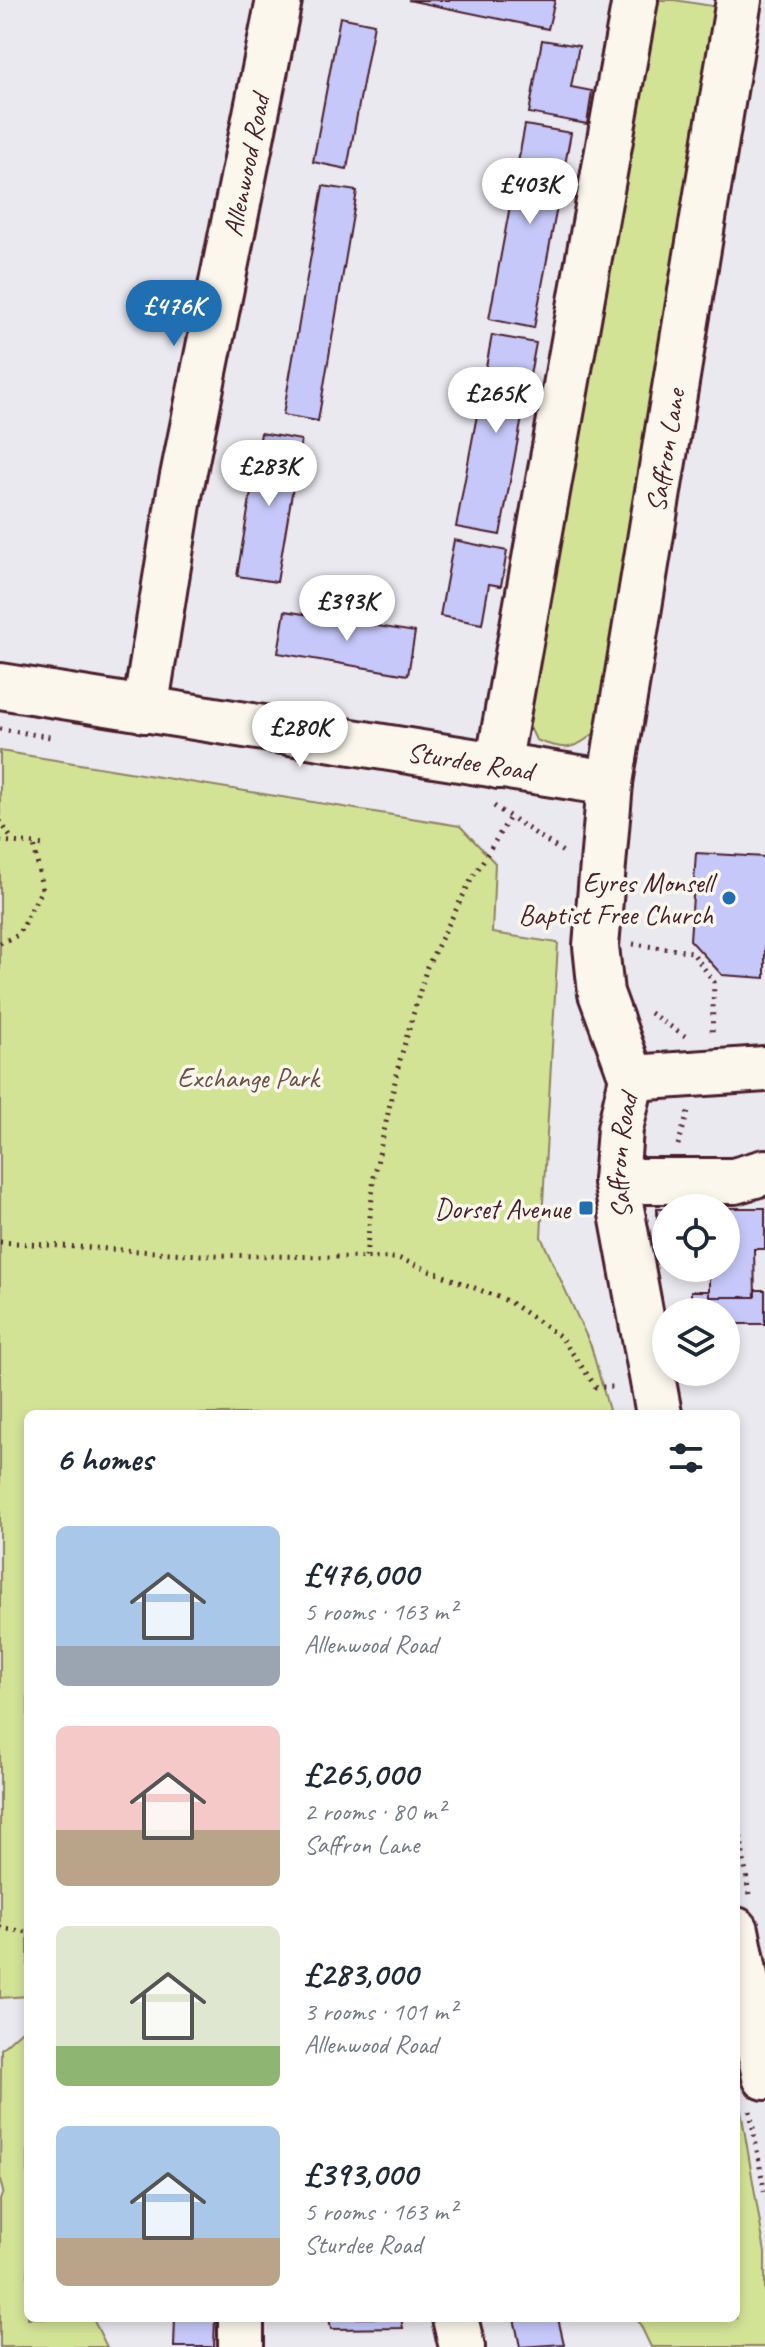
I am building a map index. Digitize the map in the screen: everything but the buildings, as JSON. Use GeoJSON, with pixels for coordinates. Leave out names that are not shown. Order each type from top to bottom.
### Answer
{"type":"FeatureCollection","features":[{"type":"Feature","properties":{"kind":"street","name":"Allenwood Road"},"geometry":{"type":"LineString","coordinates":[[145,710],[180,491],[279,0]]}},
{"type":"Feature","properties":{"kind":"street"},"geometry":{"type":"LineString","coordinates":[[493,784],[635,0]]}},
{"type":"Feature","properties":{"kind":"street","name":"Saffron Lane"},"geometry":{"type":"LineString","coordinates":[[600,902],[610,783],[739,0]]}},
{"type":"Feature","properties":{"kind":"street","name":"Sturdee Road"},"geometry":{"type":"LineString","coordinates":[[0,686],[145,710],[493,784],[610,783]]}},
{"type":"Feature","properties":{"kind":"street","name":"Saffron Road"},"geometry":{"type":"LineString","coordinates":[[600,902],[596,946],[601,993],[632,1078],[620,1129],[616,1181],[657,1400]]}},
{"type":"Feature","properties":{"kind":"street"},"geometry":{"type":"LineString","coordinates":[[632,1078],[765,1069]]}},
{"type":"Feature","properties":{"kind":"street"},"geometry":{"type":"LineString","coordinates":[[616,1181],[734,1181],[765,1172]]}},
{"type":"Feature","properties":{"kind":"street"},"geometry":{"type":"LineString","coordinates":[[740,1950],[765,2077]]}},
{"type":"Feature","properties":{"kind":"street"},"geometry":{"type":"LineString","coordinates":[[241,2322],[241,2347]]}},
{"type":"Feature","properties":{"kind":"street"},"geometry":{"type":"LineString","coordinates":[[456,2322],[462,2347]]}},
{"type":"Feature","properties":{"kind":"path"},"geometry":{"type":"LineString","coordinates":[[0,729],[63,739]]}},
{"type":"Feature","properties":{"kind":"path"},"geometry":{"type":"LineString","coordinates":[[493,784],[510,817],[567,855]]}},
{"type":"Feature","properties":{"kind":"path"},"geometry":{"type":"LineString","coordinates":[[366,1257],[374,1177],[399,1063],[427,967],[470,882],[510,817]]}},
{"type":"Feature","properties":{"kind":"path"},"geometry":{"type":"LineString","coordinates":[[0,821],[14,842]]}},
{"type":"Feature","properties":{"kind":"path"},"geometry":{"type":"LineString","coordinates":[[0,841],[46,845]]}},
{"type":"Feature","properties":{"kind":"path"},"geometry":{"type":"LineString","coordinates":[[0,943],[18,935],[42,889],[34,844]]}},
{"type":"Feature","properties":{"kind":"path"},"geometry":{"type":"LineString","coordinates":[[632,944],[692,952],[714,982],[712,1039]]}},
{"type":"Feature","properties":{"kind":"path"},"geometry":{"type":"LineString","coordinates":[[0,1242],[201,1255],[398,1258],[508,1301],[561,1337],[596,1387],[657,1400]]}},
{"type":"Feature","properties":{"kind":"path"},"geometry":{"type":"LineString","coordinates":[[0,1928],[24,1931]]}},
{"type":"Feature","properties":{"kind":"green space"},"geometry":{"type":"Polygon","coordinates":[[[648,0],[674,0],[719,7],[598,730],[582,742],[562,747],[536,740],[525,717],[648,0]]]}},
{"type":"Feature","properties":{"kind":"green space","name":"Exchange Park"},"geometry":{"type":"Polygon","coordinates":[[[0,751],[460,826],[495,863],[492,933],[558,943],[541,1237],[591,1346],[609,1410],[24,1410],[24,1996],[0,1998],[0,751]]]}},
{"type":"Feature","properties":{"kind":"green space"},"geometry":{"type":"Polygon","coordinates":[[[24,2030],[24,2322],[94,2322],[107,2347],[0,2347],[0,2200],[3,2192],[0,2179],[1,2049],[24,2030]]]}},
{"type":"Feature","properties":{"kind":"green space"},"geometry":{"type":"Polygon","coordinates":[[[740,2105],[765,2253],[765,2347],[651,2347],[639,2322],[740,2322],[740,2105]]]}},
{"type":"Feature","properties":{"kind":"place","name":"Eyres Monsell Baptist Free Church"},"geometry":{"type":"Point","coordinates":[729,898]}},
{"type":"Feature","properties":{"kind":"place","name":"Dorset Avenue"},"geometry":{"type":"Point","coordinates":[586,1208]}}]}
